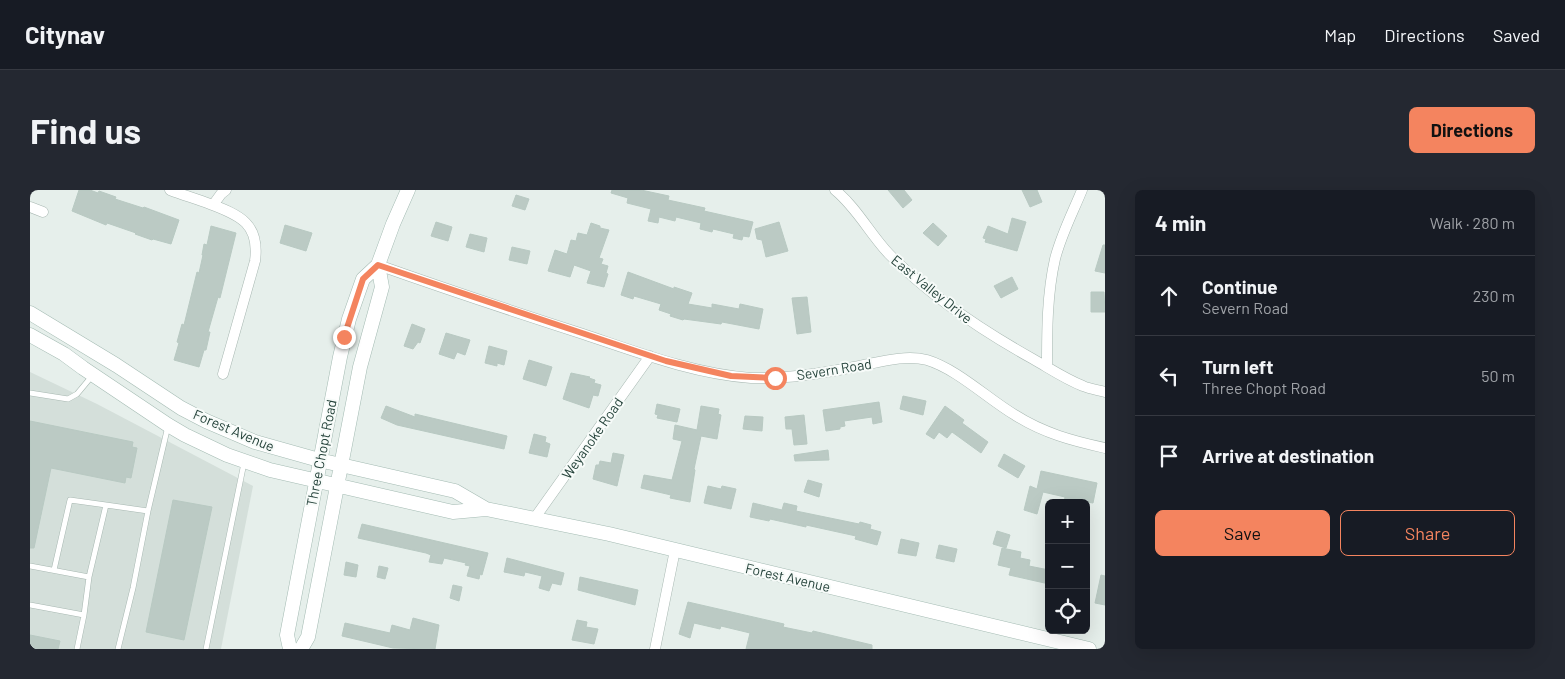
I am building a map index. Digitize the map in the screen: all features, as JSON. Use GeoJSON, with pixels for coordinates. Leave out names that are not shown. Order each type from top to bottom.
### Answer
{"type":"FeatureCollection","features":[{"type":"Feature","properties":{"kind":"main road","name":"Three Chopt Road"},"geometry":{"type":"LineString","coordinates":[[290,649],[287,635],[315,480],[349,319],[363,279],[378,265],[408,190]]}},
{"type":"Feature","properties":{"kind":"main road","name":"Three Chopt Road"},"geometry":{"type":"LineString","coordinates":[[301,649],[308,638],[360,368],[382,287],[378,265]]}},
{"type":"Feature","properties":{"kind":"main road","name":"Forest Avenue"},"geometry":{"type":"LineString","coordinates":[[30,313],[116,364],[182,408],[206,421],[255,442],[320,460],[455,491],[486,509]]}},
{"type":"Feature","properties":{"kind":"main road","name":"Forest Avenue"},"geometry":{"type":"LineString","coordinates":[[30,335],[64,354],[168,425],[207,446],[270,470],[453,512],[486,509],[609,534],[1089,649]]}},
{"type":"Feature","properties":{"kind":"street"},"geometry":{"type":"LineString","coordinates":[[170,190],[232,212],[245,222],[254,236],[256,252],[223,374]]}},
{"type":"Feature","properties":{"kind":"street"},"geometry":{"type":"LineString","coordinates":[[213,205],[226,190]]}},
{"type":"Feature","properties":{"kind":"street","name":"East Valley Drive"},"geometry":{"type":"LineString","coordinates":[[836,190],[888,252],[938,297],[975,324],[1047,367],[1084,386],[1105,392]]}},
{"type":"Feature","properties":{"kind":"street"},"geometry":{"type":"LineString","coordinates":[[1047,367],[1049,298],[1055,259],[1082,190]]}},
{"type":"Feature","properties":{"kind":"street"},"geometry":{"type":"LineString","coordinates":[[30,208],[43,212]]}},
{"type":"Feature","properties":{"kind":"street","name":"Severn Road"},"geometry":{"type":"LineString","coordinates":[[378,265],[650,356],[705,371],[751,378],[805,376],[874,362],[904,359],[927,360],[963,379],[1016,416],[1034,426],[1075,442],[1105,448]]}},
{"type":"Feature","properties":{"kind":"street","name":"Weyanoke Road"},"geometry":{"type":"LineString","coordinates":[[534,519],[650,356]]}},
{"type":"Feature","properties":{"kind":"street"},"geometry":{"type":"LineString","coordinates":[[655,649],[675,550]]}},
{"type":"Feature","properties":{"kind":"lane"},"geometry":{"type":"LineString","coordinates":[[30,393],[68,399],[77,394],[93,375]]}},
{"type":"Feature","properties":{"kind":"lane"},"geometry":{"type":"LineString","coordinates":[[125,649],[118,648],[133,588],[168,425]]}},
{"type":"Feature","properties":{"kind":"lane"},"geometry":{"type":"LineString","coordinates":[[206,649],[244,461]]}},
{"type":"Feature","properties":{"kind":"lane"},"geometry":{"type":"LineString","coordinates":[[54,570],[70,500],[148,511]]}},
{"type":"Feature","properties":{"kind":"lane"},"geometry":{"type":"LineString","coordinates":[[77,649],[89,578],[106,505]]}},
{"type":"Feature","properties":{"kind":"lane"},"geometry":{"type":"LineString","coordinates":[[30,566],[89,578]]}},
{"type":"Feature","properties":{"kind":"lane"},"geometry":{"type":"LineString","coordinates":[[30,605],[84,615]]}},
{"type":"Feature","properties":{"kind":"shaded area"},"geometry":{"type":"Polygon","coordinates":[[[30,372],[97,404],[253,486],[221,649],[30,649],[30,372]]]}},
{"type":"Feature","properties":{"kind":"building"},"geometry":{"type":"Polygon","coordinates":[[[79,190],[90,190],[98,193],[99,191],[116,197],[115,199],[179,220],[171,244],[152,240],[107,223],[106,225],[72,211],[79,190]]]}},
{"type":"Feature","properties":{"kind":"building"},"geometry":{"type":"Polygon","coordinates":[[[612,190],[641,190],[669,196],[668,200],[705,208],[704,211],[753,222],[749,237],[743,236],[742,240],[733,238],[734,234],[713,229],[712,232],[700,229],[701,223],[676,217],[675,221],[659,217],[658,223],[648,221],[651,209],[627,203],[628,198],[611,193],[612,190]]]}},
{"type":"Feature","properties":{"kind":"building"},"geometry":{"type":"Polygon","coordinates":[[[888,190],[904,190],[912,200],[903,208],[888,190]]]}},
{"type":"Feature","properties":{"kind":"building"},"geometry":{"type":"Polygon","coordinates":[[[1022,190],[1037,190],[1042,202],[1030,207],[1022,190]]]}},
{"type":"Feature","properties":{"kind":"building"},"geometry":{"type":"Polygon","coordinates":[[[516,195],[529,199],[525,210],[512,206],[516,195]]]}},
{"type":"Feature","properties":{"kind":"building"},"geometry":{"type":"Polygon","coordinates":[[[1012,218],[1026,222],[1017,251],[985,242],[986,239],[983,238],[988,226],[1008,234],[1012,218]]]}},
{"type":"Feature","properties":{"kind":"building"},"geometry":{"type":"Polygon","coordinates":[[[436,222],[452,227],[448,241],[431,236],[436,222]]]}},
{"type":"Feature","properties":{"kind":"building"},"geometry":{"type":"Polygon","coordinates":[[[779,222],[788,251],[766,257],[762,240],[757,239],[755,229],[779,222]]]}},
{"type":"Feature","properties":{"kind":"building"},"geometry":{"type":"Polygon","coordinates":[[[591,223],[609,230],[599,258],[603,259],[601,264],[608,266],[604,287],[587,283],[591,271],[574,265],[570,277],[548,271],[555,250],[567,254],[571,240],[576,241],[578,233],[587,235],[591,223]]]}},
{"type":"Feature","properties":{"kind":"building"},"geometry":{"type":"Polygon","coordinates":[[[933,223],[947,236],[938,246],[923,233],[933,223]]]}},
{"type":"Feature","properties":{"kind":"building"},"geometry":{"type":"Polygon","coordinates":[[[285,225],[312,233],[306,251],[280,243],[285,225]]]}},
{"type":"Feature","properties":{"kind":"building"},"geometry":{"type":"Polygon","coordinates":[[[211,226],[236,233],[220,298],[218,297],[208,332],[210,332],[206,350],[204,350],[199,367],[174,360],[182,324],[184,325],[197,272],[199,273],[204,244],[207,245],[211,226]]]}},
{"type":"Feature","properties":{"kind":"building"},"geometry":{"type":"Polygon","coordinates":[[[470,234],[487,238],[484,252],[466,247],[470,234]]]}},
{"type":"Feature","properties":{"kind":"building"},"geometry":{"type":"Polygon","coordinates":[[[1103,245],[1105,245],[1105,273],[1095,271],[1103,245]]]}},
{"type":"Feature","properties":{"kind":"building"},"geometry":{"type":"Polygon","coordinates":[[[512,247],[530,251],[527,264],[509,260],[512,247]]]}},
{"type":"Feature","properties":{"kind":"building"},"geometry":{"type":"Polygon","coordinates":[[[628,272],[674,289],[674,287],[692,293],[688,304],[712,308],[712,304],[739,309],[740,304],[763,309],[759,329],[722,322],[721,324],[683,320],[659,310],[661,304],[634,296],[633,299],[621,295],[628,272]]]}},
{"type":"Feature","properties":{"kind":"building"},"geometry":{"type":"Polygon","coordinates":[[[1012,277],[1018,289],[1001,298],[994,286],[1012,277]]]}},
{"type":"Feature","properties":{"kind":"building"},"geometry":{"type":"Polygon","coordinates":[[[1091,292],[1104,292],[1105,312],[1091,312],[1091,292]]]}},
{"type":"Feature","properties":{"kind":"building"},"geometry":{"type":"Polygon","coordinates":[[[807,297],[811,332],[797,334],[792,298],[807,297]]]}},
{"type":"Feature","properties":{"kind":"building"},"geometry":{"type":"Polygon","coordinates":[[[412,324],[425,329],[420,343],[418,342],[413,349],[404,346],[412,324]]]}},
{"type":"Feature","properties":{"kind":"building"},"geometry":{"type":"Polygon","coordinates":[[[446,333],[470,340],[465,355],[457,352],[454,359],[439,354],[446,333]]]}},
{"type":"Feature","properties":{"kind":"building"},"geometry":{"type":"Polygon","coordinates":[[[489,346],[507,351],[504,365],[497,363],[497,366],[485,363],[489,346]]]}},
{"type":"Feature","properties":{"kind":"building"},"geometry":{"type":"Polygon","coordinates":[[[529,360],[552,367],[546,386],[523,379],[529,360]]]}},
{"type":"Feature","properties":{"kind":"building"},"geometry":{"type":"Polygon","coordinates":[[[571,373],[590,377],[595,380],[594,383],[601,385],[598,396],[593,395],[589,408],[563,399],[571,373]]]}},
{"type":"Feature","properties":{"kind":"building"},"geometry":{"type":"Polygon","coordinates":[[[903,396],[926,401],[923,415],[900,409],[903,396]]]}},
{"type":"Feature","properties":{"kind":"building"},"geometry":{"type":"Polygon","coordinates":[[[879,402],[882,422],[873,424],[872,417],[844,421],[845,426],[840,427],[840,429],[826,431],[823,410],[879,402]]]}},
{"type":"Feature","properties":{"kind":"building"},"geometry":{"type":"Polygon","coordinates":[[[657,404],[680,409],[677,422],[657,418],[658,415],[655,414],[657,404]]]}},
{"type":"Feature","properties":{"kind":"building"},"geometry":{"type":"Polygon","coordinates":[[[386,406],[415,417],[415,414],[507,436],[504,449],[397,425],[381,418],[386,406]]]}},
{"type":"Feature","properties":{"kind":"building"},"geometry":{"type":"Polygon","coordinates":[[[701,406],[719,409],[718,414],[721,415],[717,439],[701,436],[690,502],[670,498],[671,495],[641,488],[644,475],[672,480],[682,441],[673,439],[675,425],[697,430],[701,406]]]}},
{"type":"Feature","properties":{"kind":"building"},"geometry":{"type":"Polygon","coordinates":[[[945,406],[964,420],[962,423],[988,442],[981,453],[952,432],[947,438],[939,432],[934,439],[926,434],[945,406]]]}},
{"type":"Feature","properties":{"kind":"building"},"geometry":{"type":"Polygon","coordinates":[[[804,415],[807,444],[794,445],[792,429],[786,429],[785,417],[804,415]]]}},
{"type":"Feature","properties":{"kind":"building"},"geometry":{"type":"Polygon","coordinates":[[[745,416],[763,417],[762,431],[743,429],[745,416]]]}},
{"type":"Feature","properties":{"kind":"building"},"geometry":{"type":"Polygon","coordinates":[[[30,421],[133,442],[132,447],[137,448],[131,478],[126,477],[125,483],[51,468],[34,548],[30,548],[30,421]]]}},
{"type":"Feature","properties":{"kind":"building"},"geometry":{"type":"Polygon","coordinates":[[[534,434],[546,437],[545,442],[550,444],[547,457],[529,453],[534,434]]]}},
{"type":"Feature","properties":{"kind":"building"},"geometry":{"type":"Polygon","coordinates":[[[828,450],[829,460],[795,461],[794,455],[828,450]]]}},
{"type":"Feature","properties":{"kind":"building"},"geometry":{"type":"Polygon","coordinates":[[[613,453],[624,455],[617,486],[593,479],[596,465],[599,465],[600,461],[611,463],[613,453]]]}},
{"type":"Feature","properties":{"kind":"building"},"geometry":{"type":"Polygon","coordinates":[[[1004,454],[1025,466],[1018,478],[998,466],[1004,454]]]}},
{"type":"Feature","properties":{"kind":"building"},"geometry":{"type":"Polygon","coordinates":[[[1041,471],[1097,483],[1093,503],[1090,502],[1090,499],[1065,499],[1065,497],[1043,492],[1037,514],[1024,510],[1030,486],[1037,489],[1041,471]]]}},
{"type":"Feature","properties":{"kind":"building"},"geometry":{"type":"Polygon","coordinates":[[[808,480],[822,484],[819,497],[804,492],[808,480]]]}},
{"type":"Feature","properties":{"kind":"building"},"geometry":{"type":"Polygon","coordinates":[[[708,486],[721,489],[722,486],[736,489],[731,509],[704,503],[708,486]]]}},
{"type":"Feature","properties":{"kind":"building"},"geometry":{"type":"Polygon","coordinates":[[[173,500],[212,507],[184,640],[146,632],[173,500]]]}},
{"type":"Feature","properties":{"kind":"building"},"geometry":{"type":"Polygon","coordinates":[[[753,503],[782,510],[784,503],[797,506],[796,511],[859,524],[860,522],[871,525],[870,529],[881,532],[877,545],[855,539],[856,536],[806,525],[806,527],[770,519],[769,521],[750,517],[753,503]]]}},
{"type":"Feature","properties":{"kind":"building"},"geometry":{"type":"Polygon","coordinates":[[[362,524],[488,553],[482,575],[480,574],[479,579],[467,576],[470,566],[465,565],[466,563],[444,558],[442,564],[429,562],[431,555],[426,553],[358,538],[362,524]]]}},
{"type":"Feature","properties":{"kind":"building"},"geometry":{"type":"Polygon","coordinates":[[[997,531],[1010,535],[1006,548],[993,544],[997,531]]]}},
{"type":"Feature","properties":{"kind":"building"},"geometry":{"type":"Polygon","coordinates":[[[901,539],[919,543],[916,556],[898,553],[901,539]]]}},
{"type":"Feature","properties":{"kind":"building"},"geometry":{"type":"Polygon","coordinates":[[[939,545],[957,549],[954,562],[936,558],[939,545]]]}},
{"type":"Feature","properties":{"kind":"building"},"geometry":{"type":"Polygon","coordinates":[[[1002,548],[1021,552],[1020,558],[1030,560],[1029,566],[1045,569],[1045,583],[1009,575],[1011,568],[998,565],[1002,548]]]}},
{"type":"Feature","properties":{"kind":"building"},"geometry":{"type":"Polygon","coordinates":[[[507,558],[564,573],[561,585],[552,583],[549,591],[539,588],[542,576],[525,572],[524,576],[504,572],[507,558]]]}},
{"type":"Feature","properties":{"kind":"building"},"geometry":{"type":"Polygon","coordinates":[[[346,562],[358,565],[356,577],[344,575],[346,562]]]}},
{"type":"Feature","properties":{"kind":"building"},"geometry":{"type":"Polygon","coordinates":[[[379,566],[388,568],[385,579],[377,577],[379,566]]]}},
{"type":"Feature","properties":{"kind":"building"},"geometry":{"type":"Polygon","coordinates":[[[1101,575],[1105,576],[1105,605],[1095,603],[1101,575]]]}},
{"type":"Feature","properties":{"kind":"building"},"geometry":{"type":"Polygon","coordinates":[[[580,577],[638,590],[635,605],[578,590],[580,577]]]}},
{"type":"Feature","properties":{"kind":"building"},"geometry":{"type":"Polygon","coordinates":[[[453,585],[462,587],[459,601],[450,598],[453,585]]]}},
{"type":"Feature","properties":{"kind":"building"},"geometry":{"type":"Polygon","coordinates":[[[688,602],[784,624],[783,627],[812,633],[813,631],[872,645],[872,649],[746,649],[750,633],[721,626],[720,629],[694,623],[690,638],[679,634],[688,602]]]}},
{"type":"Feature","properties":{"kind":"building"},"geometry":{"type":"Polygon","coordinates":[[[413,618],[439,625],[435,649],[393,648],[342,636],[345,623],[390,633],[392,625],[410,630],[413,618]]]}},
{"type":"Feature","properties":{"kind":"building"},"geometry":{"type":"Polygon","coordinates":[[[577,620],[587,622],[586,627],[598,629],[594,644],[572,640],[577,620]]]}},
{"type":"Feature","properties":{"kind":"building"},"geometry":{"type":"Polygon","coordinates":[[[30,635],[60,641],[58,649],[30,649],[30,635]]]}},
{"type":"Feature","properties":{"kind":"route"},"geometry":{"type":"LineString","coordinates":[[344,337],[363,279],[378,265],[666,361],[731,376],[775,378]]}}]}
